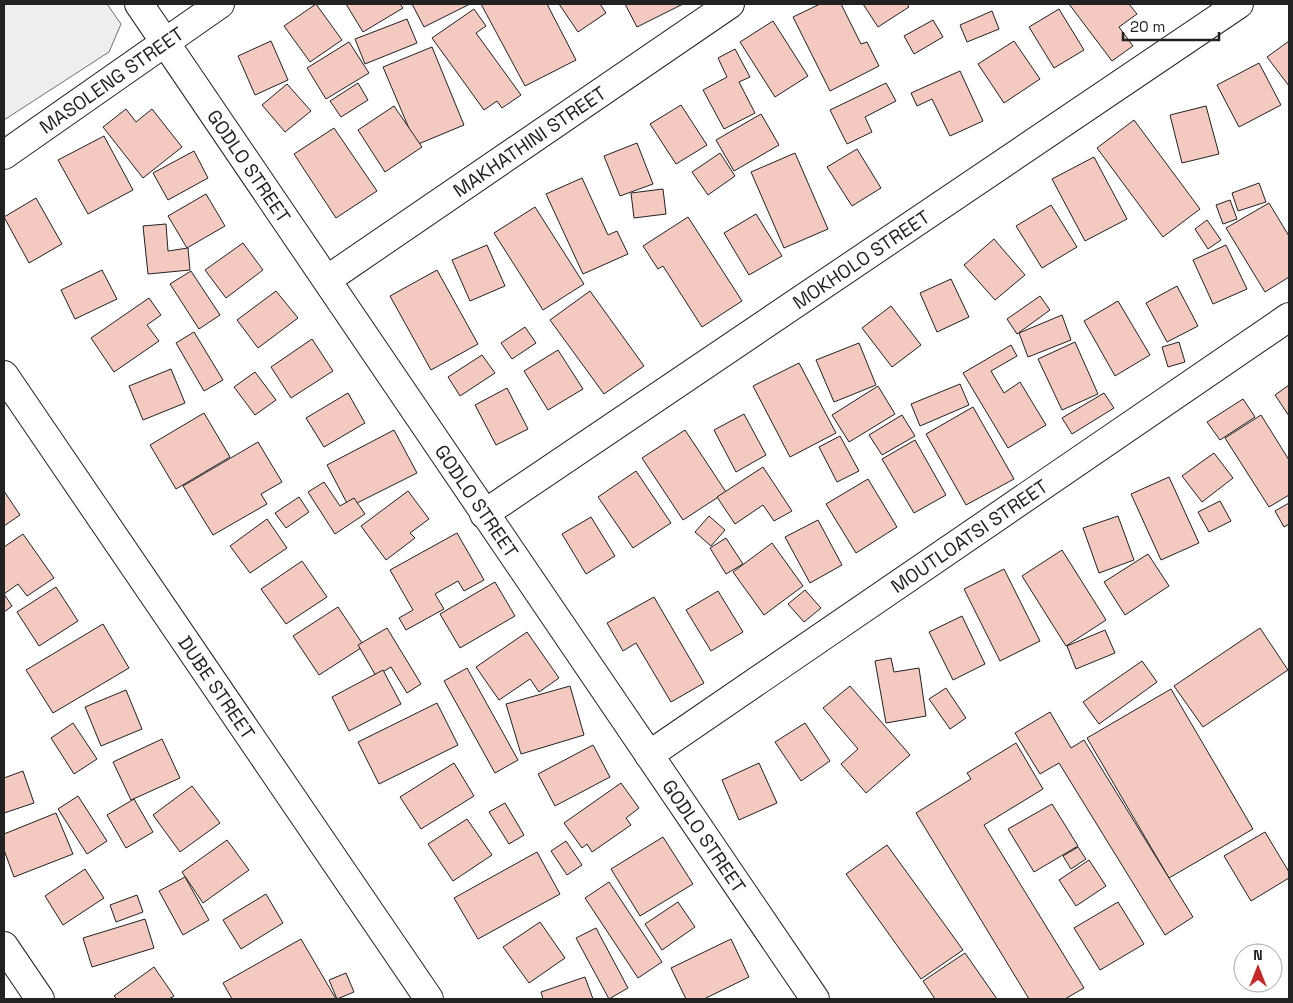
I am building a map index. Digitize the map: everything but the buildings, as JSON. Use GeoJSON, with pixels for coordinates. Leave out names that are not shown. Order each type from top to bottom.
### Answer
{"type":"FeatureCollection","features":[{"type":"Feature","properties":{"kind":"street","name":"GODLO STREET"},"geometry":{"type":"LineString","coordinates":[[139,4],[815,999]]}},
{"type":"Feature","properties":{"kind":"street","name":"MASOLENG STREET"},"geometry":{"type":"LineString","coordinates":[[4,156],[220,4]]}},
{"type":"Feature","properties":{"kind":"street","name":"MAKHATHINI STREET"},"geometry":{"type":"LineString","coordinates":[[328,280],[730,4]]}},
{"type":"Feature","properties":{"kind":"street","name":"MOKHOLO STREET"},"geometry":{"type":"LineString","coordinates":[[484,514],[1239,4]]}},
{"type":"Feature","properties":{"kind":"street","name":"MOUTLOATSI STREET"},"geometry":{"type":"LineString","coordinates":[[648,755],[1289,317]]}},
{"type":"Feature","properties":{"kind":"street","name":"DUBE STREET"},"geometry":{"type":"LineString","coordinates":[[4,375],[429,999]]}},
{"type":"Feature","properties":{"kind":"street"},"geometry":{"type":"LineString","coordinates":[[4,946],[40,999]]}},
{"type":"Feature","properties":{"kind":"shaded area"},"geometry":{"type":"Polygon","coordinates":[[[4,4],[107,4],[121,24],[109,52],[4,120],[4,4]]]}}]}
